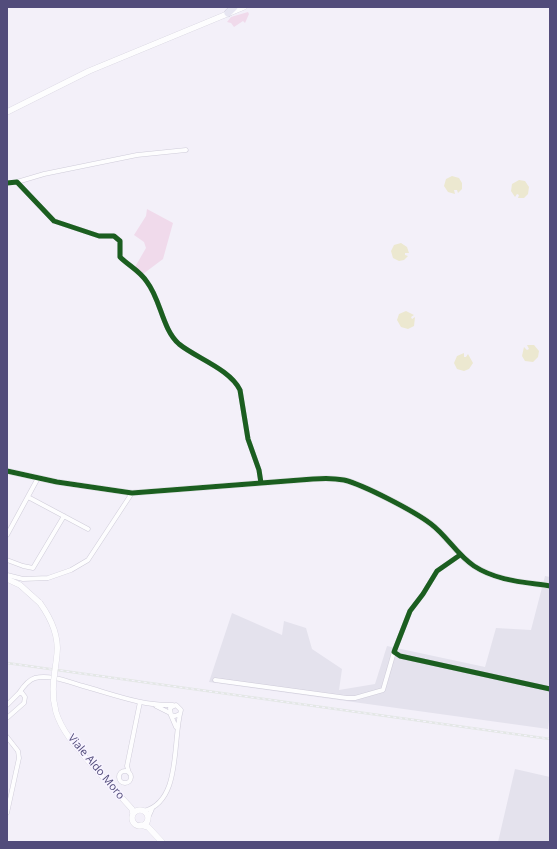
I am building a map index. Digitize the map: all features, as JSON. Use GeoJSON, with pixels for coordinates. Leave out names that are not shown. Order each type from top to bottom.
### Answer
{"type":"FeatureCollection","features":[{"type":"Feature","properties":{"kind":"highway"},"geometry":{"type":"LineString","coordinates":[[228,13],[234,7]]}},
{"type":"Feature","properties":{"kind":"street"},"geometry":{"type":"LineString","coordinates":[[7,112],[89,71],[244,7]]}},
{"type":"Feature","properties":{"kind":"street"},"geometry":{"type":"LineString","coordinates":[[7,183],[17,182],[44,174],[137,156],[186,150]]}},
{"type":"Feature","properties":{"kind":"street"},"geometry":{"type":"LineString","coordinates":[[17,182],[54,221],[99,236],[114,236],[120,241],[120,257],[147,282],[156,297],[172,337],[180,345],[206,360],[237,383],[240,390],[248,438],[259,470],[261,483]]}},
{"type":"Feature","properties":{"kind":"street"},"geometry":{"type":"LineString","coordinates":[[7,471],[38,478],[132,492],[328,478],[356,484],[418,515],[431,524],[460,555],[475,566],[502,578],[550,586]]}},
{"type":"Feature","properties":{"kind":"street"},"geometry":{"type":"LineString","coordinates":[[7,536],[38,478]]}},
{"type":"Feature","properties":{"kind":"street"},"geometry":{"type":"LineString","coordinates":[[7,575],[23,579],[48,578],[71,570],[88,560],[132,492]]}},
{"type":"Feature","properties":{"kind":"street"},"geometry":{"type":"LineString","coordinates":[[28,497],[88,529]]}},
{"type":"Feature","properties":{"kind":"street"},"geometry":{"type":"LineString","coordinates":[[7,560],[33,568],[64,516]]}},
{"type":"Feature","properties":{"kind":"street"},"geometry":{"type":"LineString","coordinates":[[215,680],[355,698],[383,690],[394,652],[410,611],[423,594],[437,571],[460,555]]}},
{"type":"Feature","properties":{"kind":"street","name":"Viale Aldo Moro"},"geometry":{"type":"LineString","coordinates":[[7,579],[20,585],[40,603],[52,623],[56,636],[57,653],[52,682],[57,713],[71,740],[134,811],[133,821],[136,824],[141,825]]}},
{"type":"Feature","properties":{"kind":"street"},"geometry":{"type":"LineString","coordinates":[[394,652],[400,656],[550,689]]}},
{"type":"Feature","properties":{"kind":"street"},"geometry":{"type":"LineString","coordinates":[[7,705],[20,693],[30,680],[44,678],[63,680],[154,705],[173,705],[180,707],[171,780],[162,800],[154,807],[147,819],[141,825],[148,827],[162,842]]}},
{"type":"Feature","properties":{"kind":"street"},"geometry":{"type":"LineString","coordinates":[[7,718],[25,701],[24,695],[20,693]]}},
{"type":"Feature","properties":{"kind":"street"},"geometry":{"type":"LineString","coordinates":[[127,766],[119,776],[123,782],[130,780],[127,766],[140,702]]}},
{"type":"Feature","properties":{"kind":"street"},"geometry":{"type":"LineString","coordinates":[[154,705],[175,716],[180,714]]}},
{"type":"Feature","properties":{"kind":"street"},"geometry":{"type":"LineString","coordinates":[[173,705],[170,708],[170,713],[177,730]]}},
{"type":"Feature","properties":{"kind":"street"},"geometry":{"type":"LineString","coordinates":[[7,737],[19,756],[7,814]]}},
{"type":"Feature","properties":{"kind":"street"},"geometry":{"type":"LineString","coordinates":[[122,771],[129,773]]}},
{"type":"Feature","properties":{"kind":"street"},"geometry":{"type":"LineString","coordinates":[[7,787],[12,789]]}},
{"type":"Feature","properties":{"kind":"street"},"geometry":{"type":"LineString","coordinates":[[134,811],[144,811],[154,807]]}},
{"type":"Feature","properties":{"kind":"street"},"geometry":{"type":"LineString","coordinates":[[144,811],[148,827]]}},
{"type":"Feature","properties":{"kind":"shaded area"},"geometry":{"type":"Polygon","coordinates":[[[248,12],[249,14],[245,23],[243,21],[234,27],[231,23],[227,22],[231,17],[248,12]]]}},
{"type":"Feature","properties":{"kind":"shaded area"},"geometry":{"type":"Polygon","coordinates":[[[452,176],[459,178],[462,183],[462,189],[458,193],[457,190],[454,190],[455,194],[448,192],[444,186],[446,179],[452,176]]]}},
{"type":"Feature","properties":{"kind":"shaded area"},"geometry":{"type":"Polygon","coordinates":[[[519,180],[525,181],[529,187],[528,194],[524,198],[518,198],[519,195],[517,194],[515,197],[511,191],[512,184],[519,180]]]}},
{"type":"Feature","properties":{"kind":"shaded area"},"geometry":{"type":"Polygon","coordinates":[[[147,209],[173,223],[163,259],[143,274],[135,267],[146,248],[144,242],[134,235],[146,216],[147,209]]]}},
{"type":"Feature","properties":{"kind":"shaded area"},"geometry":{"type":"Polygon","coordinates":[[[401,243],[407,247],[409,253],[405,253],[405,255],[408,256],[404,260],[399,261],[393,258],[391,251],[394,245],[401,243]]]}},
{"type":"Feature","properties":{"kind":"shaded area"},"geometry":{"type":"Polygon","coordinates":[[[406,311],[414,315],[411,317],[412,319],[415,317],[414,326],[408,329],[401,327],[397,320],[399,314],[406,311]]]}},
{"type":"Feature","properties":{"kind":"shaded area"},"geometry":{"type":"Polygon","coordinates":[[[527,345],[534,345],[539,351],[538,357],[533,362],[525,361],[522,356],[524,347],[527,350],[529,349],[527,345]]]}},
{"type":"Feature","properties":{"kind":"shaded area"},"geometry":{"type":"Polygon","coordinates":[[[464,353],[464,357],[468,354],[473,363],[469,369],[464,371],[457,369],[454,363],[457,356],[464,353]]]}},
{"type":"Feature","properties":{"kind":"shaded area"},"geometry":{"type":"Polygon","coordinates":[[[545,576],[550,577],[550,710],[548,729],[209,682],[232,613],[282,635],[284,621],[306,628],[312,649],[342,669],[339,690],[375,684],[387,646],[485,667],[496,628],[531,630],[545,576]]]}},
{"type":"Feature","properties":{"kind":"shaded area"},"geometry":{"type":"Polygon","coordinates":[[[515,769],[550,777],[550,842],[498,842],[515,769]]]}},
{"type":"Feature","properties":{"kind":"railway"},"geometry":{"type":"LineString","coordinates":[[7,663],[550,739]]}},
{"type":"Feature","properties":{"kind":"cycle path"},"geometry":{"type":"LineString","coordinates":[[7,183],[17,182],[54,221],[99,236],[114,236],[120,241],[120,257],[141,275],[152,289],[165,323],[173,338],[186,349],[229,376],[240,390],[248,439],[259,470],[261,483]]}},
{"type":"Feature","properties":{"kind":"cycle path"},"geometry":{"type":"LineString","coordinates":[[7,471],[57,482],[132,493],[317,479],[344,480],[376,493],[431,524],[468,562],[483,571],[501,578],[550,586]]}},
{"type":"Feature","properties":{"kind":"cycle path"},"geometry":{"type":"LineString","coordinates":[[460,555],[437,571],[423,594],[410,611],[394,652],[400,656],[550,689]]}}]}
